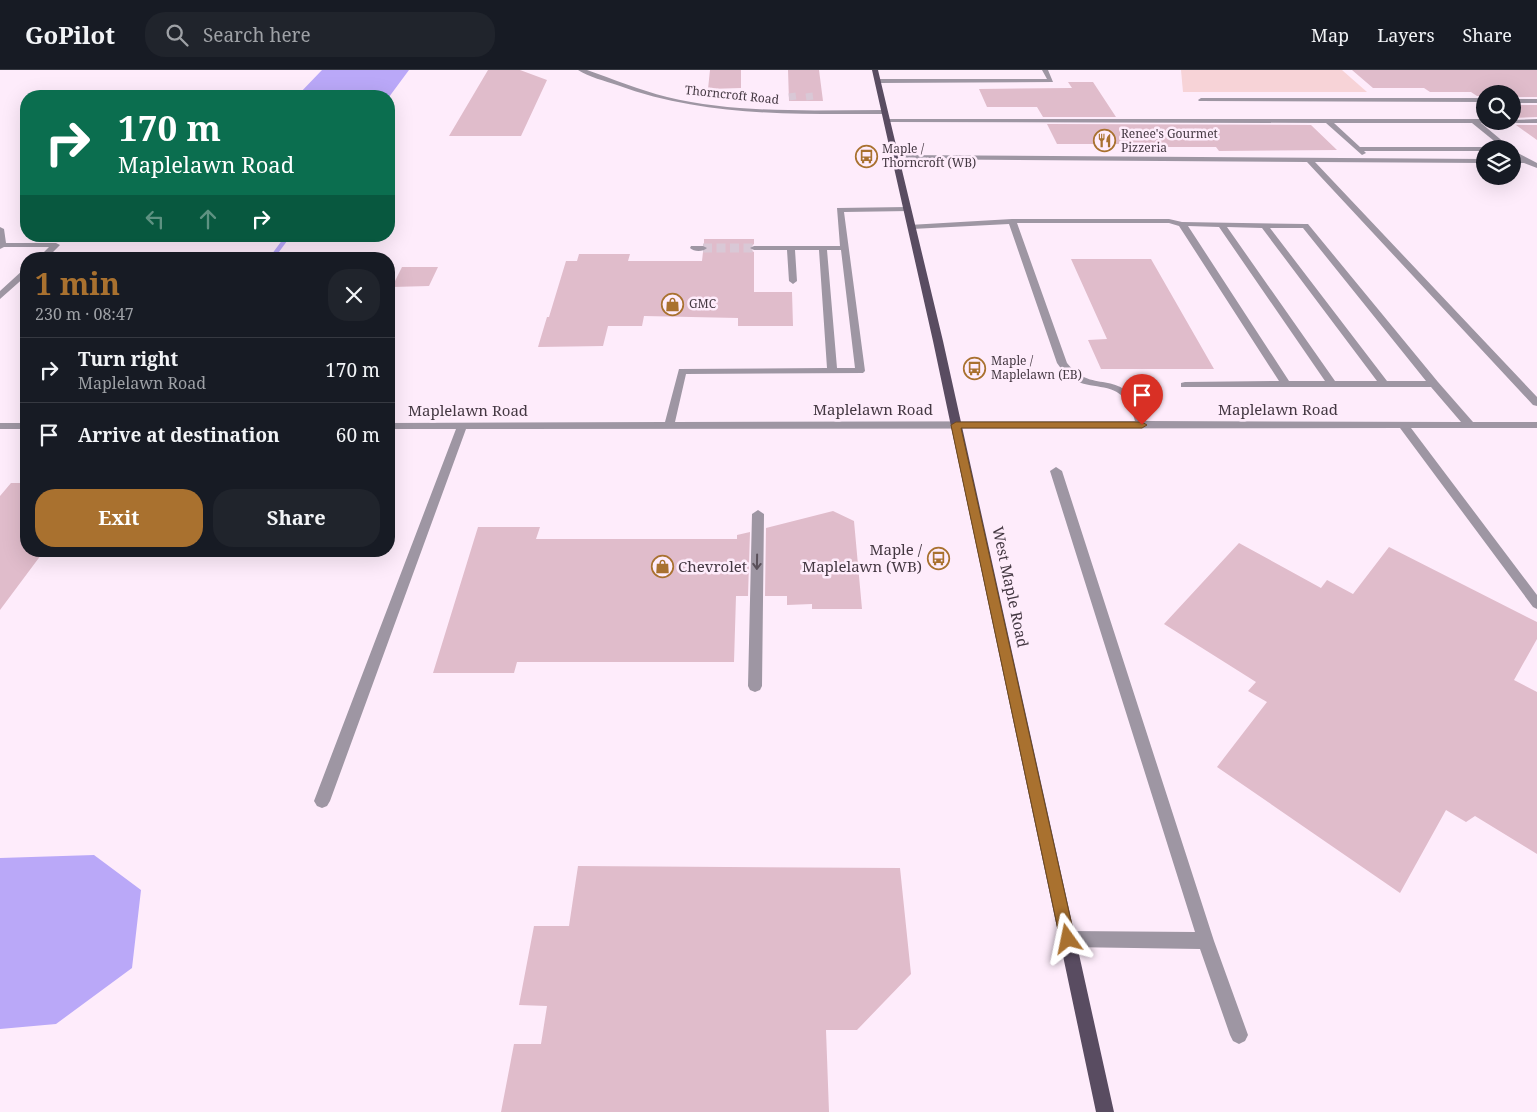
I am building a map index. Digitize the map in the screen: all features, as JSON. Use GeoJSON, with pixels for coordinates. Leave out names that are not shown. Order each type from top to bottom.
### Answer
{"type":"FeatureCollection","features":[{"type":"Feature","properties":{"kind":"main road","name":"West Maple Road"},"geometry":{"type":"LineString","coordinates":[[875,70],[956,425],[1105,1112]]}},
{"type":"Feature","properties":{"kind":"street","name":"Thorncroft Road"},"geometry":{"type":"LineString","coordinates":[[582,70],[626,86],[676,100],[731,109],[820,109],[885,112]]}},
{"type":"Feature","properties":{"kind":"street"},"geometry":{"type":"LineString","coordinates":[[878,81],[1051,81],[1045,70]]}},
{"type":"Feature","properties":{"kind":"street"},"geometry":{"type":"LineString","coordinates":[[1201,100],[1476,100]]}},
{"type":"Feature","properties":{"kind":"street"},"geometry":{"type":"LineString","coordinates":[[1521,100],[1537,101]]}},
{"type":"Feature","properties":{"kind":"street"},"geometry":{"type":"LineString","coordinates":[[887,121],[1474,121],[1498,140]]}},
{"type":"Feature","properties":{"kind":"street"},"geometry":{"type":"LineString","coordinates":[[1328,121],[1370,160]]}},
{"type":"Feature","properties":{"kind":"street"},"geometry":{"type":"LineString","coordinates":[[1521,122],[1537,122]]}},
{"type":"Feature","properties":{"kind":"street"},"geometry":{"type":"LineString","coordinates":[[1358,149],[1476,149]]}},
{"type":"Feature","properties":{"kind":"street"},"geometry":{"type":"LineString","coordinates":[[895,157],[1476,161]]}},
{"type":"Feature","properties":{"kind":"street"},"geometry":{"type":"LineString","coordinates":[[1521,158],[1537,166]]}},
{"type":"Feature","properties":{"kind":"street"},"geometry":{"type":"LineString","coordinates":[[1310,161],[1537,403]]}},
{"type":"Feature","properties":{"kind":"street"},"geometry":{"type":"LineString","coordinates":[[668,426],[680,386],[682,371],[860,371],[840,210],[907,208]]}},
{"type":"Feature","properties":{"kind":"street"},"geometry":{"type":"LineString","coordinates":[[912,227],[1012,222],[1169,221],[1182,224],[1305,226],[1434,384],[1470,425]]}},
{"type":"Feature","properties":{"kind":"street"},"geometry":{"type":"LineString","coordinates":[[1012,222],[1062,363],[1068,373],[1082,381],[1111,386],[1126,394],[1142,425]]}},
{"type":"Feature","properties":{"kind":"street"},"geometry":{"type":"LineString","coordinates":[[1182,224],[1286,384]]}},
{"type":"Feature","properties":{"kind":"street"},"geometry":{"type":"LineString","coordinates":[[1221,224],[1332,384]]}},
{"type":"Feature","properties":{"kind":"street"},"geometry":{"type":"LineString","coordinates":[[1264,225],[1384,384]]}},
{"type":"Feature","properties":{"kind":"street"},"geometry":{"type":"LineString","coordinates":[[0,229],[1,246],[56,245],[48,252]]}},
{"type":"Feature","properties":{"kind":"street"},"geometry":{"type":"LineString","coordinates":[[754,248],[845,248]]}},
{"type":"Feature","properties":{"kind":"street"},"geometry":{"type":"LineString","coordinates":[[791,248],[793,281]]}},
{"type":"Feature","properties":{"kind":"street"},"geometry":{"type":"LineString","coordinates":[[823,248],[832,371]]}},
{"type":"Feature","properties":{"kind":"street"},"geometry":{"type":"LineString","coordinates":[[0,296],[20,278]]}},
{"type":"Feature","properties":{"kind":"street"},"geometry":{"type":"LineString","coordinates":[[1184,385],[1434,384]]}},
{"type":"Feature","properties":{"kind":"street","name":"Maplelawn Road"},"geometry":{"type":"LineString","coordinates":[[395,426],[1537,425]]}},
{"type":"Feature","properties":{"kind":"street"},"geometry":{"type":"LineString","coordinates":[[0,426],[20,426]]}},
{"type":"Feature","properties":{"kind":"street"},"geometry":{"type":"LineString","coordinates":[[322,801],[462,426]]}},
{"type":"Feature","properties":{"kind":"street"},"geometry":{"type":"LineString","coordinates":[[1404,426],[1537,604]]}},
{"type":"Feature","properties":{"kind":"street"},"geometry":{"type":"LineString","coordinates":[[1056,471],[1206,941],[1239,1036]]}},
{"type":"Feature","properties":{"kind":"street"},"geometry":{"type":"LineString","coordinates":[[755,686],[758,514]]}},
{"type":"Feature","properties":{"kind":"street"},"geometry":{"type":"LineString","coordinates":[[1068,939],[1206,941]]}},
{"type":"Feature","properties":{"kind":"shaded area"},"geometry":{"type":"Polygon","coordinates":[[[322,70],[409,70],[394,90],[303,90],[322,70]]]}},
{"type":"Feature","properties":{"kind":"shaded area"},"geometry":{"type":"Polygon","coordinates":[[[1181,70],[1342,70],[1367,92],[1183,92],[1181,70]]]}},
{"type":"Feature","properties":{"kind":"shaded area"},"geometry":{"type":"Polygon","coordinates":[[[94,855],[141,890],[132,968],[56,1024],[0,1029],[0,858],[94,855]]]}},
{"type":"Feature","properties":{"kind":"building"},"geometry":{"type":"Polygon","coordinates":[[[488,70],[520,70],[547,80],[521,136],[449,136],[488,70]]]}},
{"type":"Feature","properties":{"kind":"building"},"geometry":{"type":"Polygon","coordinates":[[[710,70],[741,70],[741,88],[708,89],[710,70]]]}},
{"type":"Feature","properties":{"kind":"building"},"geometry":{"type":"Polygon","coordinates":[[[788,70],[819,70],[823,101],[789,101],[788,70]]]}},
{"type":"Feature","properties":{"kind":"building"},"geometry":{"type":"Polygon","coordinates":[[[1352,70],[1537,70],[1537,97],[1521,97],[1521,85],[1476,85],[1476,95],[1471,92],[1430,92],[1424,88],[1373,88],[1352,70]]]}},
{"type":"Feature","properties":{"kind":"building"},"geometry":{"type":"Polygon","coordinates":[[[1068,82],[1093,82],[1116,117],[1043,117],[1037,107],[987,107],[979,89],[1072,88],[1068,82]]]}},
{"type":"Feature","properties":{"kind":"building"},"geometry":{"type":"Polygon","coordinates":[[[1521,105],[1537,105],[1537,117],[1521,118],[1521,105]]]}},
{"type":"Feature","properties":{"kind":"building"},"geometry":{"type":"Polygon","coordinates":[[[1047,124],[1311,125],[1337,150],[1219,151],[1216,147],[1152,147],[1150,144],[1057,144],[1047,124]]]}},
{"type":"Feature","properties":{"kind":"building"},"geometry":{"type":"Polygon","coordinates":[[[1521,125],[1537,125],[1537,140],[1521,129],[1521,125]]]}},
{"type":"Feature","properties":{"kind":"building","name":"GMC"},"geometry":{"type":"Polygon","coordinates":[[[704,239],[754,239],[754,244],[748,249],[754,252],[754,292],[792,292],[793,326],[738,326],[738,318],[644,316],[642,326],[608,326],[603,346],[538,347],[566,261],[577,261],[579,254],[630,254],[628,261],[702,261],[703,252],[709,248],[704,244],[704,239]]]}},
{"type":"Feature","properties":{"kind":"building"},"geometry":{"type":"Polygon","coordinates":[[[1071,259],[1151,259],[1214,369],[1101,369],[1088,340],[1107,339],[1071,259]]]}},
{"type":"Feature","properties":{"kind":"building"},"geometry":{"type":"Polygon","coordinates":[[[402,267],[438,267],[429,286],[395,287],[395,281],[402,267]]]}},
{"type":"Feature","properties":{"kind":"building"},"geometry":{"type":"Polygon","coordinates":[[[11,483],[20,483],[20,557],[40,557],[0,610],[0,496],[11,483]]]}},
{"type":"Feature","properties":{"kind":"building"},"geometry":{"type":"Polygon","coordinates":[[[833,511],[854,521],[862,609],[812,609],[812,604],[787,605],[787,596],[765,596],[766,528],[833,511]]]}},
{"type":"Feature","properties":{"kind":"building","name":"Chevrolet"},"geometry":{"type":"Polygon","coordinates":[[[478,527],[540,527],[536,539],[737,539],[737,535],[750,532],[748,596],[736,596],[734,662],[517,662],[514,673],[433,673],[478,527]]]}},
{"type":"Feature","properties":{"kind":"building"},"geometry":{"type":"Polygon","coordinates":[[[1239,543],[1321,588],[1327,580],[1353,594],[1389,547],[1537,622],[1537,639],[1514,680],[1537,692],[1537,854],[1475,816],[1466,822],[1446,810],[1400,893],[1217,767],[1267,702],[1248,691],[1256,682],[1164,624],[1239,543]]]}},
{"type":"Feature","properties":{"kind":"building"},"geometry":{"type":"Polygon","coordinates":[[[578,866],[900,868],[911,974],[857,1030],[826,1030],[829,1112],[501,1112],[514,1044],[541,1044],[547,1006],[519,1005],[534,926],[569,926],[578,866]]]}},
{"type":"Feature","properties":{"kind":"waterway"},"geometry":{"type":"LineString","coordinates":[[276,252],[284,242]]}},
{"type":"Feature","properties":{"kind":"tunnel"},"geometry":{"type":"LineString","coordinates":[[792,93],[793,101]]}},
{"type":"Feature","properties":{"kind":"tunnel"},"geometry":{"type":"LineString","coordinates":[[809,93],[810,101]]}},
{"type":"Feature","properties":{"kind":"tunnel"},"geometry":{"type":"LineString","coordinates":[[703,248],[754,248]]}},
{"type":"Feature","properties":{"kind":"place","name":"Renee's Gourmet Pizzeria"},"geometry":{"type":"Point","coordinates":[1105,141]}},
{"type":"Feature","properties":{"kind":"place","name":"Maple / Thorncroft (WB)"},"geometry":{"type":"Point","coordinates":[866,156]}},
{"type":"Feature","properties":{"kind":"place","name":"GMC"},"geometry":{"type":"Point","coordinates":[673,304]}},
{"type":"Feature","properties":{"kind":"place","name":"Maple / Maplelawn (EB)"},"geometry":{"type":"Point","coordinates":[975,368]}},
{"type":"Feature","properties":{"kind":"place","name":"Maple / Maplelawn (WB)"},"geometry":{"type":"Point","coordinates":[938,559]}},
{"type":"Feature","properties":{"kind":"place","name":"Chevrolet"},"geometry":{"type":"Point","coordinates":[662,567]}},
{"type":"Feature","properties":{"kind":"route"},"geometry":{"type":"LineString","coordinates":[[1068,939],[956,425],[1142,425]]}}]}
